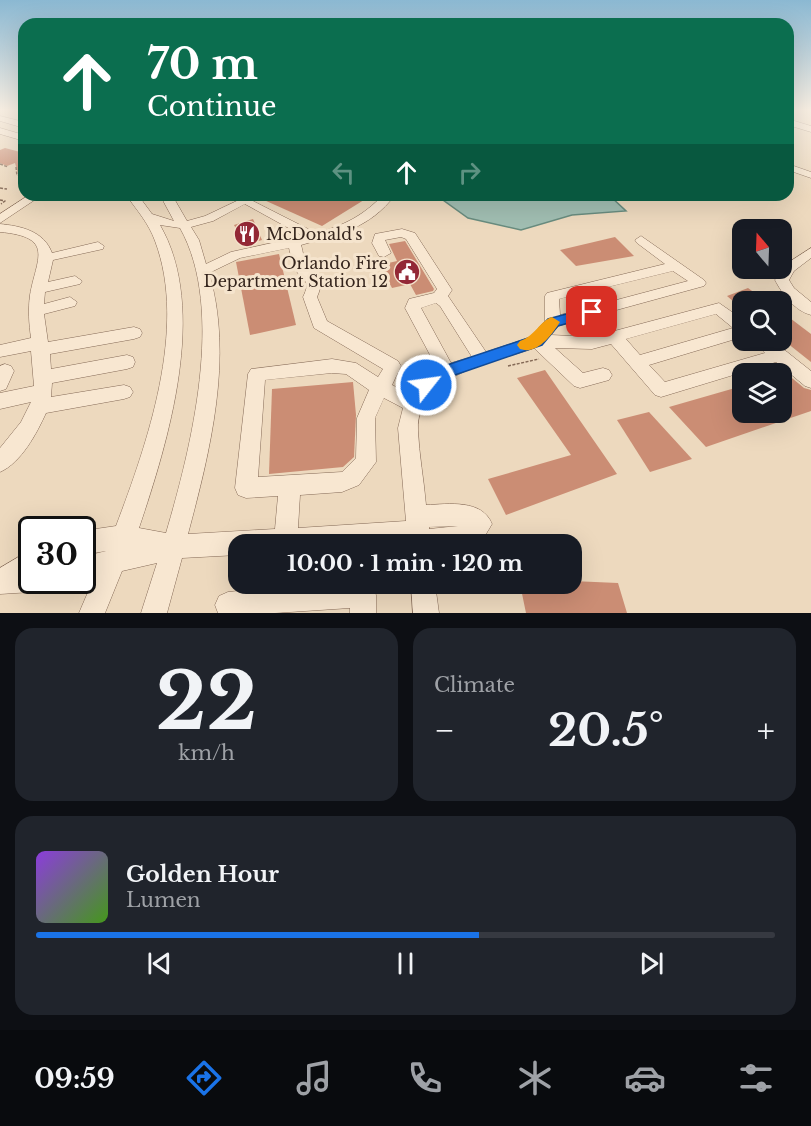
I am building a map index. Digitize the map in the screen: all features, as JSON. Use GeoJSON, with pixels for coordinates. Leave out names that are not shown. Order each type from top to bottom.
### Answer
{"type":"FeatureCollection","features":[{"type":"Feature","properties":{"kind":"street"},"geometry":{"type":"LineString","coordinates":[[794,161],[811,167]]}},
{"type":"Feature","properties":{"kind":"street"},"geometry":{"type":"LineString","coordinates":[[794,169],[811,175]]}},
{"type":"Feature","properties":{"kind":"street"},"geometry":{"type":"LineString","coordinates":[[0,219],[27,201]]}},
{"type":"Feature","properties":{"kind":"street"},"geometry":{"type":"LineString","coordinates":[[92,613],[114,563],[147,474],[164,406],[173,351],[174,307],[170,273],[162,243],[136,201]]}},
{"type":"Feature","properties":{"kind":"street"},"geometry":{"type":"LineString","coordinates":[[154,613],[195,471],[205,410],[209,325],[203,270],[188,226],[170,201]]}},
{"type":"Feature","properties":{"kind":"street"},"geometry":{"type":"LineString","coordinates":[[147,216],[163,225],[188,226],[241,201]]}},
{"type":"Feature","properties":{"kind":"street"},"geometry":{"type":"LineString","coordinates":[[256,201],[312,236]]}},
{"type":"Feature","properties":{"kind":"street"},"geometry":{"type":"LineString","coordinates":[[203,270],[224,258],[294,243],[312,236],[348,228],[384,201]]}},
{"type":"Feature","properties":{"kind":"street"},"geometry":{"type":"LineString","coordinates":[[0,228],[33,237],[41,242],[46,258],[37,311],[41,392],[31,425],[0,462]]}},
{"type":"Feature","properties":{"kind":"street"},"geometry":{"type":"LineString","coordinates":[[384,253],[378,243],[379,237],[402,233],[411,236],[446,290],[439,297],[414,303],[413,308],[447,371]]}},
{"type":"Feature","properties":{"kind":"street"},"geometry":{"type":"LineString","coordinates":[[553,322],[699,284],[641,240]]}},
{"type":"Feature","properties":{"kind":"street"},"geometry":{"type":"LineString","coordinates":[[294,243],[302,270],[311,276],[314,288],[310,297],[320,324],[392,366],[388,378],[379,387],[366,418],[366,462],[360,471],[342,482],[246,488],[257,375],[341,366],[350,368],[379,387],[413,404]]}},
{"type":"Feature","properties":{"kind":"street"},"geometry":{"type":"LineString","coordinates":[[46,258],[98,246]]}},
{"type":"Feature","properties":{"kind":"street"},"geometry":{"type":"LineString","coordinates":[[811,252],[788,269],[782,280],[788,291],[811,310]]}},
{"type":"Feature","properties":{"kind":"street"},"geometry":{"type":"LineString","coordinates":[[538,350],[553,322],[552,296],[675,266]]}},
{"type":"Feature","properties":{"kind":"street"},"geometry":{"type":"LineString","coordinates":[[636,275],[658,294]]}},
{"type":"Feature","properties":{"kind":"street"},"geometry":{"type":"LineString","coordinates":[[39,289],[75,280]]}},
{"type":"Feature","properties":{"kind":"street"},"geometry":{"type":"LineString","coordinates":[[612,281],[632,301]]}},
{"type":"Feature","properties":{"kind":"street"},"geometry":{"type":"LineString","coordinates":[[439,297],[445,302],[483,359]]}},
{"type":"Feature","properties":{"kind":"street"},"geometry":{"type":"LineString","coordinates":[[37,311],[70,302]]}},
{"type":"Feature","properties":{"kind":"street"},"geometry":{"type":"LineString","coordinates":[[402,534],[418,533],[408,428],[413,404],[426,385],[447,371],[483,359],[592,343],[719,308],[732,320]]}},
{"type":"Feature","properties":{"kind":"street"},"geometry":{"type":"LineString","coordinates":[[637,362],[732,332]]}},
{"type":"Feature","properties":{"kind":"street"},"geometry":{"type":"LineString","coordinates":[[0,351],[134,333]]}},
{"type":"Feature","properties":{"kind":"street"},"geometry":{"type":"LineString","coordinates":[[615,337],[661,390],[779,356]]}},
{"type":"Feature","properties":{"kind":"street"},"geometry":{"type":"LineString","coordinates":[[538,350],[580,381],[603,375]]}},
{"type":"Feature","properties":{"kind":"street"},"geometry":{"type":"LineString","coordinates":[[773,351],[811,381]]}},
{"type":"Feature","properties":{"kind":"street"},"geometry":{"type":"LineString","coordinates":[[0,401],[41,392],[127,362]]}},
{"type":"Feature","properties":{"kind":"street"},"geometry":{"type":"LineString","coordinates":[[41,392],[124,392]]}},
{"type":"Feature","properties":{"kind":"street"},"geometry":{"type":"LineString","coordinates":[[288,534],[290,485]]}},
{"type":"Feature","properties":{"kind":"street"},"geometry":{"type":"LineString","coordinates":[[96,541],[124,536],[173,547]]}},
{"type":"Feature","properties":{"kind":"street"},"geometry":{"type":"LineString","coordinates":[[96,566],[173,547],[228,544]]}},
{"type":"Feature","properties":{"kind":"street"},"geometry":{"type":"LineString","coordinates":[[18,570],[0,582],[18,581]]}},
{"type":"Feature","properties":{"kind":"street"},"geometry":{"type":"LineString","coordinates":[[228,605],[271,594]]}},
{"type":"Feature","properties":{"kind":"street"},"geometry":{"type":"LineString","coordinates":[[335,594],[363,595],[363,613]]}},
{"type":"Feature","properties":{"kind":"street"},"geometry":{"type":"LineString","coordinates":[[424,594],[426,613]]}},
{"type":"Feature","properties":{"kind":"path"},"geometry":{"type":"LineString","coordinates":[[0,164],[8,167]]}},
{"type":"Feature","properties":{"kind":"path"},"geometry":{"type":"LineString","coordinates":[[16,167],[17,176]]}},
{"type":"Feature","properties":{"kind":"path"},"geometry":{"type":"LineString","coordinates":[[0,188],[7,189]]}},
{"type":"Feature","properties":{"kind":"path"},"geometry":{"type":"LineString","coordinates":[[0,200],[5,201],[1,204]]}},
{"type":"Feature","properties":{"kind":"path"},"geometry":{"type":"LineString","coordinates":[[508,366],[538,350]]}},
{"type":"Feature","properties":{"kind":"shaded area"},"geometry":{"type":"Polygon","coordinates":[[[444,201],[615,201],[626,211],[572,215],[521,230],[468,218],[444,201]]]}},
{"type":"Feature","properties":{"kind":"building"},"geometry":{"type":"Polygon","coordinates":[[[5,148],[18,151],[18,173],[15,163],[7,166],[0,163],[0,150],[5,148]]]}},
{"type":"Feature","properties":{"kind":"building"},"geometry":{"type":"Polygon","coordinates":[[[266,201],[362,201],[322,226],[266,201]]]}},
{"type":"Feature","properties":{"kind":"building"},"geometry":{"type":"Polygon","coordinates":[[[253,219],[262,240],[245,245],[234,225],[253,219]]]}},
{"type":"Feature","properties":{"kind":"building"},"geometry":{"type":"Polygon","coordinates":[[[615,237],[634,256],[576,266],[560,250],[615,237]]]}},
{"type":"Feature","properties":{"kind":"building"},"geometry":{"type":"Polygon","coordinates":[[[405,241],[434,289],[433,291],[416,295],[410,284],[392,288],[380,265],[397,261],[389,244],[405,241]]]}},
{"type":"Feature","properties":{"kind":"building"},"geometry":{"type":"Polygon","coordinates":[[[279,254],[296,325],[250,335],[236,262],[279,254]]]}},
{"type":"Feature","properties":{"kind":"building"},"geometry":{"type":"Polygon","coordinates":[[[792,320],[811,334],[811,362],[792,347],[792,320]]]}},
{"type":"Feature","properties":{"kind":"building"},"geometry":{"type":"Polygon","coordinates":[[[545,370],[617,474],[506,515],[488,479],[571,455],[517,378],[545,370]]]}},
{"type":"Feature","properties":{"kind":"building"},"geometry":{"type":"Polygon","coordinates":[[[792,378],[804,388],[811,390],[811,411],[792,418],[792,378]]]}},
{"type":"Feature","properties":{"kind":"building"},"geometry":{"type":"Polygon","coordinates":[[[353,382],[356,415],[354,457],[343,467],[269,474],[272,389],[353,382]]]}},
{"type":"Feature","properties":{"kind":"building"},"geometry":{"type":"Polygon","coordinates":[[[732,389],[732,423],[776,423],[706,447],[669,407],[732,389]]]}},
{"type":"Feature","properties":{"kind":"building"},"geometry":{"type":"Polygon","coordinates":[[[649,412],[692,459],[650,472],[617,420],[649,412]]]}},
{"type":"Feature","properties":{"kind":"building"},"geometry":{"type":"Polygon","coordinates":[[[582,581],[618,583],[627,613],[526,613],[522,594],[582,594],[582,581]]]}},
{"type":"Feature","properties":{"kind":"slow traffic"},"geometry":{"type":"LineString","coordinates":[[525,345],[537,341],[552,322]]}},
{"type":"Feature","properties":{"kind":"place","name":"McDonald's"},"geometry":{"type":"Point","coordinates":[247,234]}},
{"type":"Feature","properties":{"kind":"place","name":"Orlando Fire Department Station 12"},"geometry":{"type":"Point","coordinates":[407,272]}},
{"type":"Feature","properties":{"kind":"route"},"geometry":{"type":"LineString","coordinates":[[426,385],[443,373],[537,341],[553,322],[592,312]]}}]}
